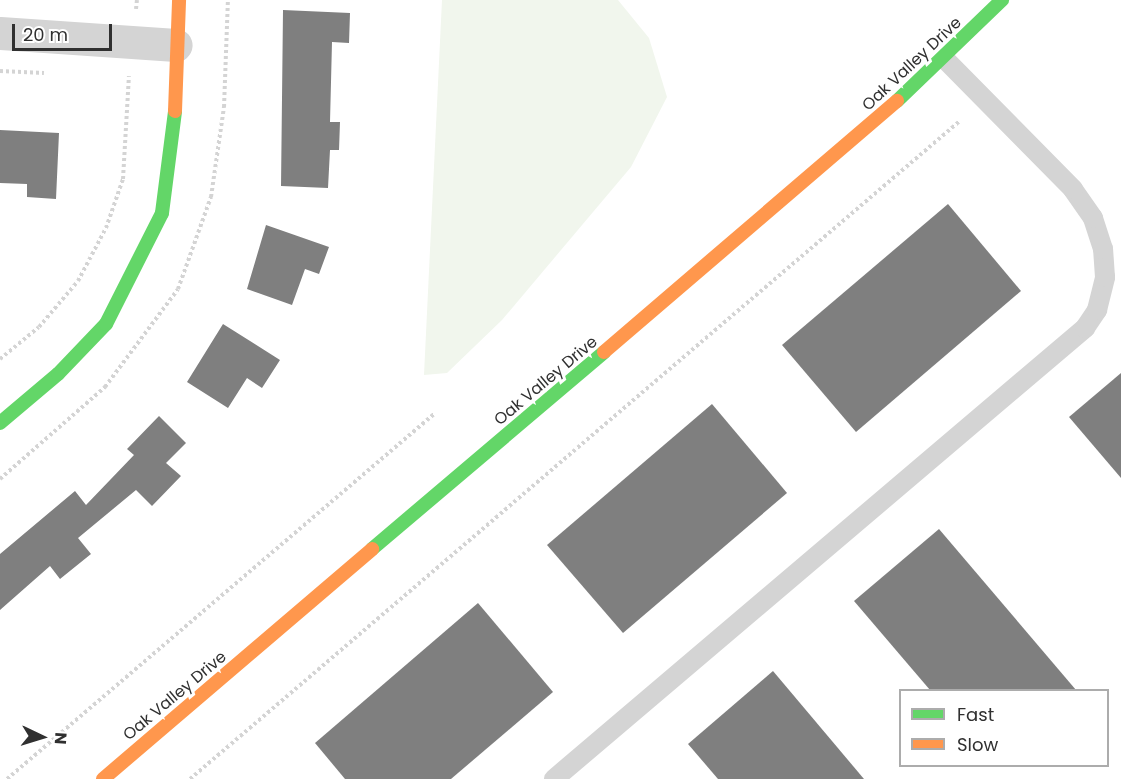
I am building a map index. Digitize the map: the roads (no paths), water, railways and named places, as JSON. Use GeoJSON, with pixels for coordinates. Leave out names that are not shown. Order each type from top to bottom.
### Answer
{"type":"FeatureCollection","features":[{"type":"Feature","properties":{"kind":"street"},"geometry":{"type":"LineString","coordinates":[[0,423],[58,374],[106,324],[162,213],[174,138],[179,0]]}},
{"type":"Feature","properties":{"kind":"street","name":"Oak Valley Drive"},"geometry":{"type":"LineString","coordinates":[[103,779],[945,59],[1002,0]]}},
{"type":"Feature","properties":{"kind":"street"},"geometry":{"type":"LineString","coordinates":[[0,33],[176,45]]}},
{"type":"Feature","properties":{"kind":"lane"},"geometry":{"type":"LineString","coordinates":[[554,779],[1085,328],[1097,310],[1105,277],[1103,249],[1093,218],[1073,189],[945,59]]}}]}
